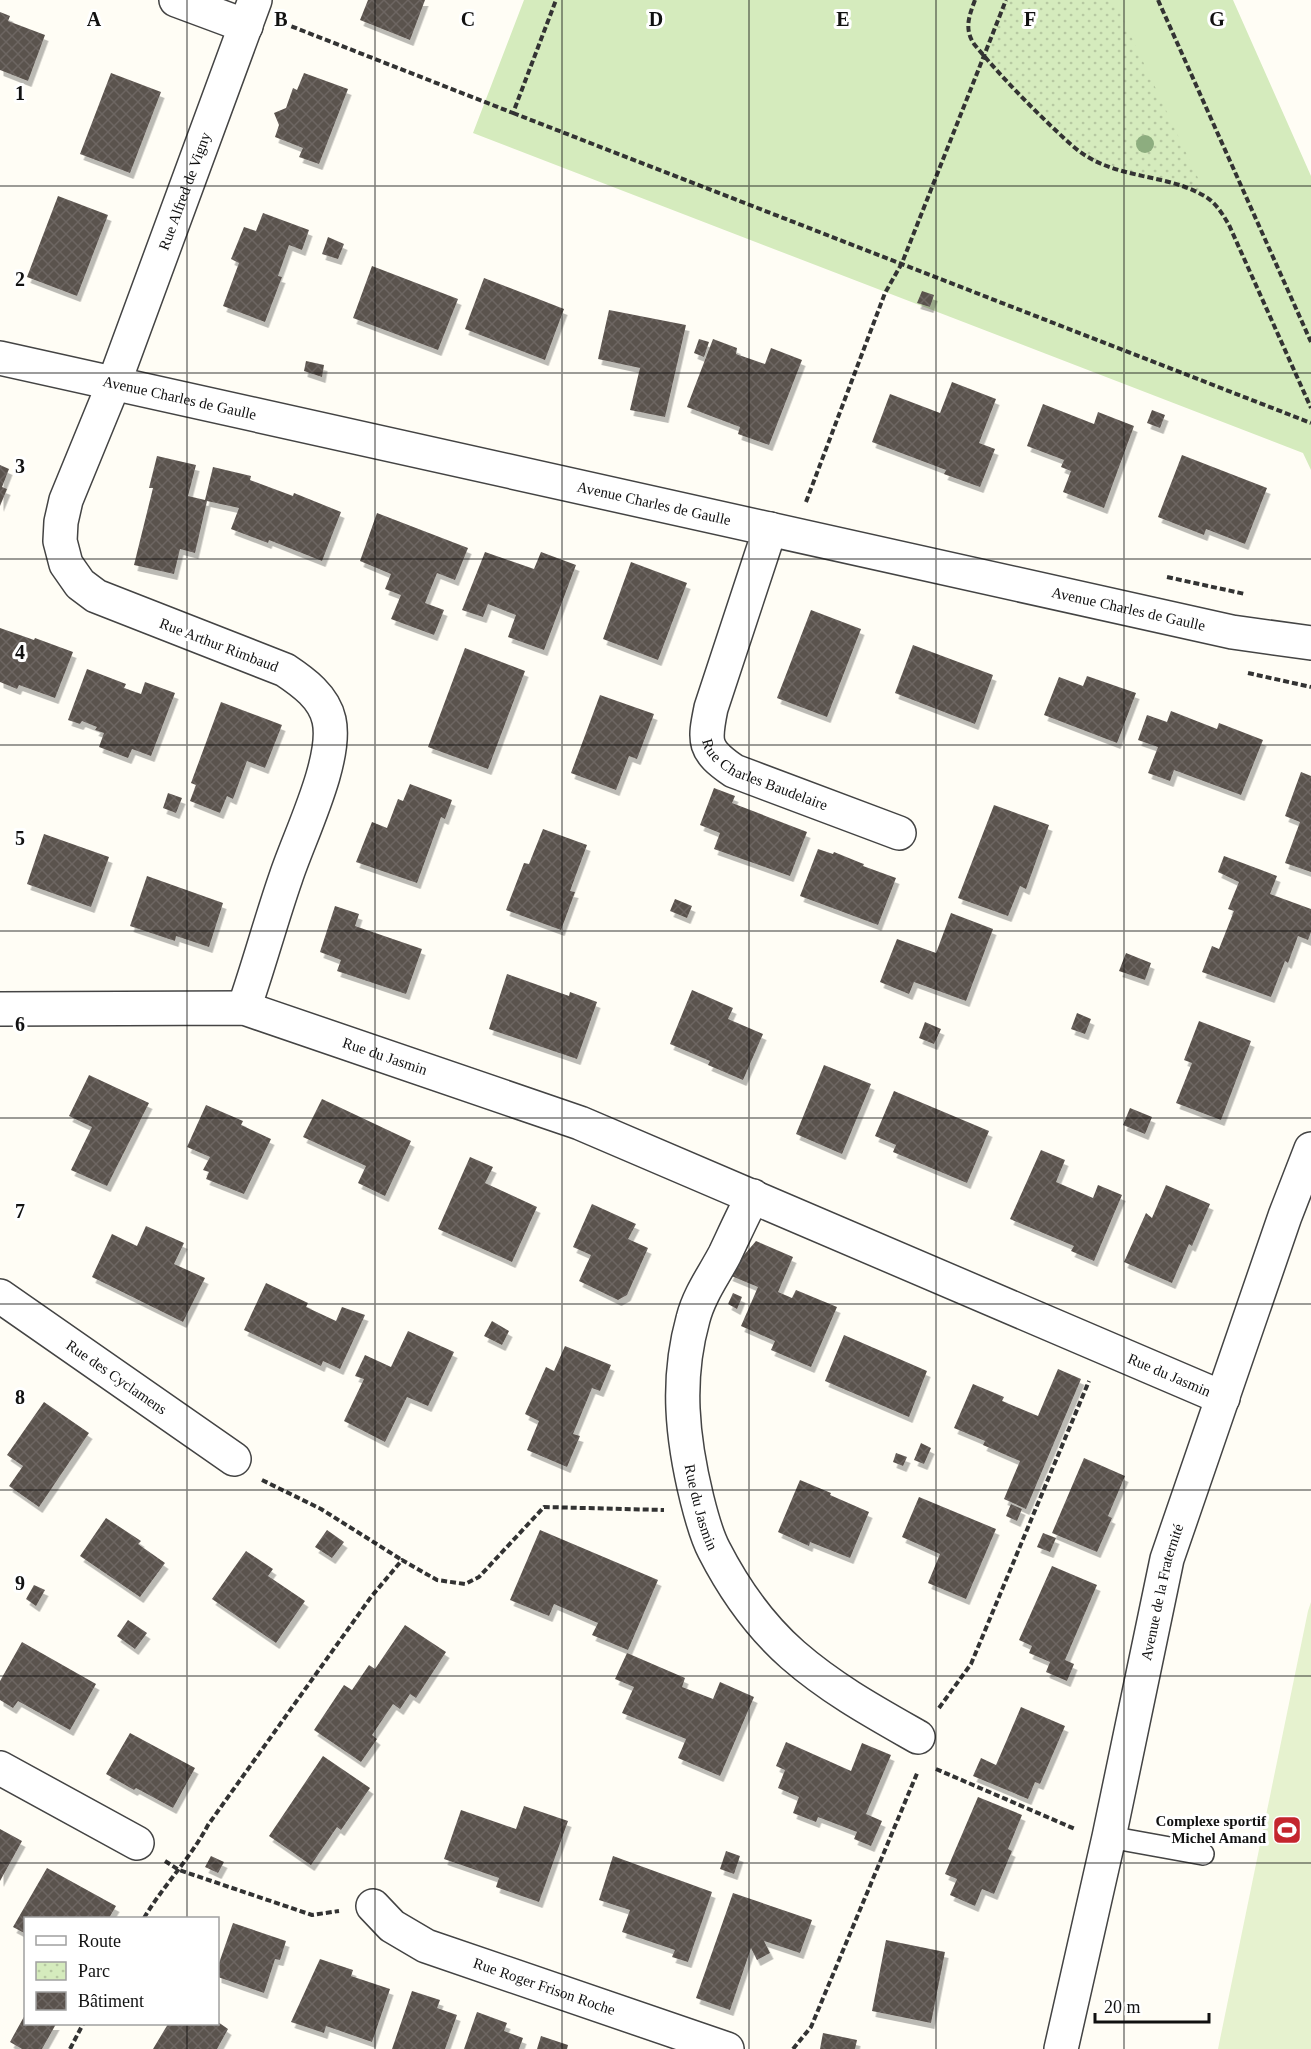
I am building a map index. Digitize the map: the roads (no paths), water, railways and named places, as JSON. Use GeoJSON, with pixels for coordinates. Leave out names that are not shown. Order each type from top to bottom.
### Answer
{"type":"FeatureCollection","features":[{"type":"Feature","properties":{"kind":"street"},"geometry":{"type":"LineString","coordinates":[[176,0],[251,12]]}},
{"type":"Feature","properties":{"kind":"street","name":"Rue Alfred de Vigny"},"geometry":{"type":"LineString","coordinates":[[114,383],[251,12]]}},
{"type":"Feature","properties":{"kind":"street","name":"Avenue Charles de Gaulle"},"geometry":{"type":"LineString","coordinates":[[0,358],[1232,632],[1311,643]]}},
{"type":"Feature","properties":{"kind":"street","name":"Rue Arthur Rimbaud"},"geometry":{"type":"LineString","coordinates":[[114,383],[66,500],[60,541],[66,564],[80,584],[96,597],[285,670],[307,685],[329,717],[331,733],[329,754],[323,777],[286,876],[244,1008]]}},
{"type":"Feature","properties":{"kind":"street","name":"Rue Charles Baudelaire"},"geometry":{"type":"LineString","coordinates":[[783,532],[711,708],[706,729],[707,746],[717,759],[734,771],[899,833]]}},
{"type":"Feature","properties":{"kind":"street","name":"Rue du Jasmin"},"geometry":{"type":"LineString","coordinates":[[0,1009],[244,1008],[580,1123],[1222,1398]]}},
{"type":"Feature","properties":{"kind":"street","name":"Avenue de la Fraternité"},"geometry":{"type":"LineString","coordinates":[[1061,2049],[1109,1837],[1167,1559],[1311,1149]]}},
{"type":"Feature","properties":{"kind":"street","name":"Rue du Jasmin"},"geometry":{"type":"LineString","coordinates":[[753,1196],[693,1317],[683,1361],[682,1418],[689,1467],[701,1514],[712,1549],[746,1604],[792,1654],[920,1750]]}},
{"type":"Feature","properties":{"kind":"street","name":"Rue des Cyclamens"},"geometry":{"type":"LineString","coordinates":[[0,1296],[234,1459]]}},
{"type":"Feature","properties":{"kind":"street"},"geometry":{"type":"LineString","coordinates":[[0,1768],[137,1842]]}},
{"type":"Feature","properties":{"kind":"street","name":"Rue Roger Frison Roche"},"geometry":{"type":"LineString","coordinates":[[373,1906],[392,1926],[426,1946],[727,2049]]}},
{"type":"Feature","properties":{"kind":"lane"},"geometry":{"type":"LineString","coordinates":[[1109,1837],[1203,1854]]}},
{"type":"Feature","properties":{"kind":"place","name":"Complexe sportif Michel Amand"},"geometry":{"type":"Point","coordinates":[1287,1830]}}]}
